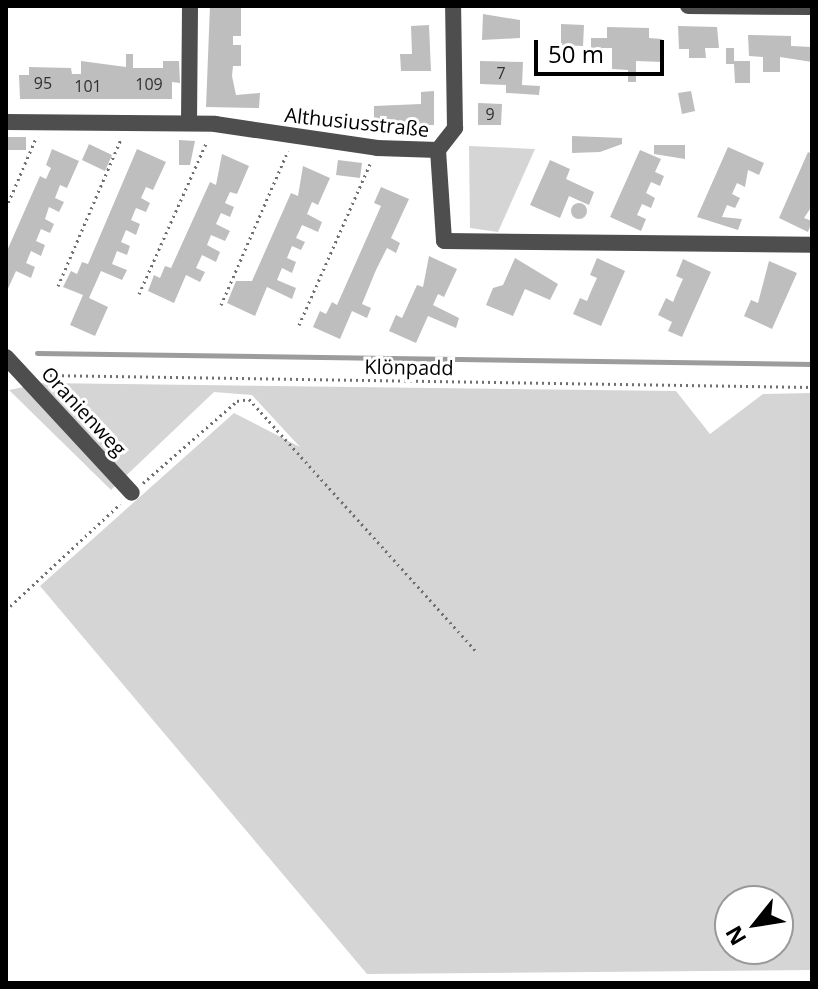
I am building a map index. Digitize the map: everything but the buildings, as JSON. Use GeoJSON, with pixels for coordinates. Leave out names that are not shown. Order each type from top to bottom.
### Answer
{"type":"FeatureCollection","features":[{"type":"Feature","properties":{"kind":"street"},"geometry":{"type":"LineString","coordinates":[[189,123],[190,6]]}},
{"type":"Feature","properties":{"kind":"street"},"geometry":{"type":"LineString","coordinates":[[438,150],[455,128],[453,6]]}},
{"type":"Feature","properties":{"kind":"street"},"geometry":{"type":"LineString","coordinates":[[688,6],[812,7]]}},
{"type":"Feature","properties":{"kind":"street","name":"Althusiusstraße"},"geometry":{"type":"LineString","coordinates":[[6,122],[215,124],[377,148],[438,150],[444,241],[812,245]]}},
{"type":"Feature","properties":{"kind":"street","name":"Oranienweg"},"geometry":{"type":"LineString","coordinates":[[6,357],[132,493]]}},
{"type":"Feature","properties":{"kind":"path"},"geometry":{"type":"LineString","coordinates":[[6,208],[43,122]]}},
{"type":"Feature","properties":{"kind":"path"},"geometry":{"type":"LineString","coordinates":[[58,286],[128,122]]}},
{"type":"Feature","properties":{"kind":"path"},"geometry":{"type":"LineString","coordinates":[[139,294],[215,124]]}},
{"type":"Feature","properties":{"kind":"path"},"geometry":{"type":"LineString","coordinates":[[221,305],[294,136]]}},
{"type":"Feature","properties":{"kind":"path"},"geometry":{"type":"LineString","coordinates":[[299,325],[377,148]]}},
{"type":"Feature","properties":{"kind":"path","name":"Klönpadd"},"geometry":{"type":"LineString","coordinates":[[22,374],[812,387]]}},
{"type":"Feature","properties":{"kind":"path"},"geometry":{"type":"LineString","coordinates":[[6,610],[237,401],[249,399],[476,651]]}},
{"type":"Feature","properties":{"kind":"shaded area"},"geometry":{"type":"Polygon","coordinates":[[[469,146],[535,149],[498,232],[470,228],[469,146]]]}},
{"type":"Feature","properties":{"kind":"shaded area"},"geometry":{"type":"Polygon","coordinates":[[[43,383],[676,391],[710,434],[763,394],[812,393],[812,970],[367,974],[40,586],[234,413],[300,447],[252,395],[214,392],[111,490],[9,390],[43,383]]]}},
{"type":"Feature","properties":{"kind":"waterway"},"geometry":{"type":"LineString","coordinates":[[37,353],[812,364]]}}]}
